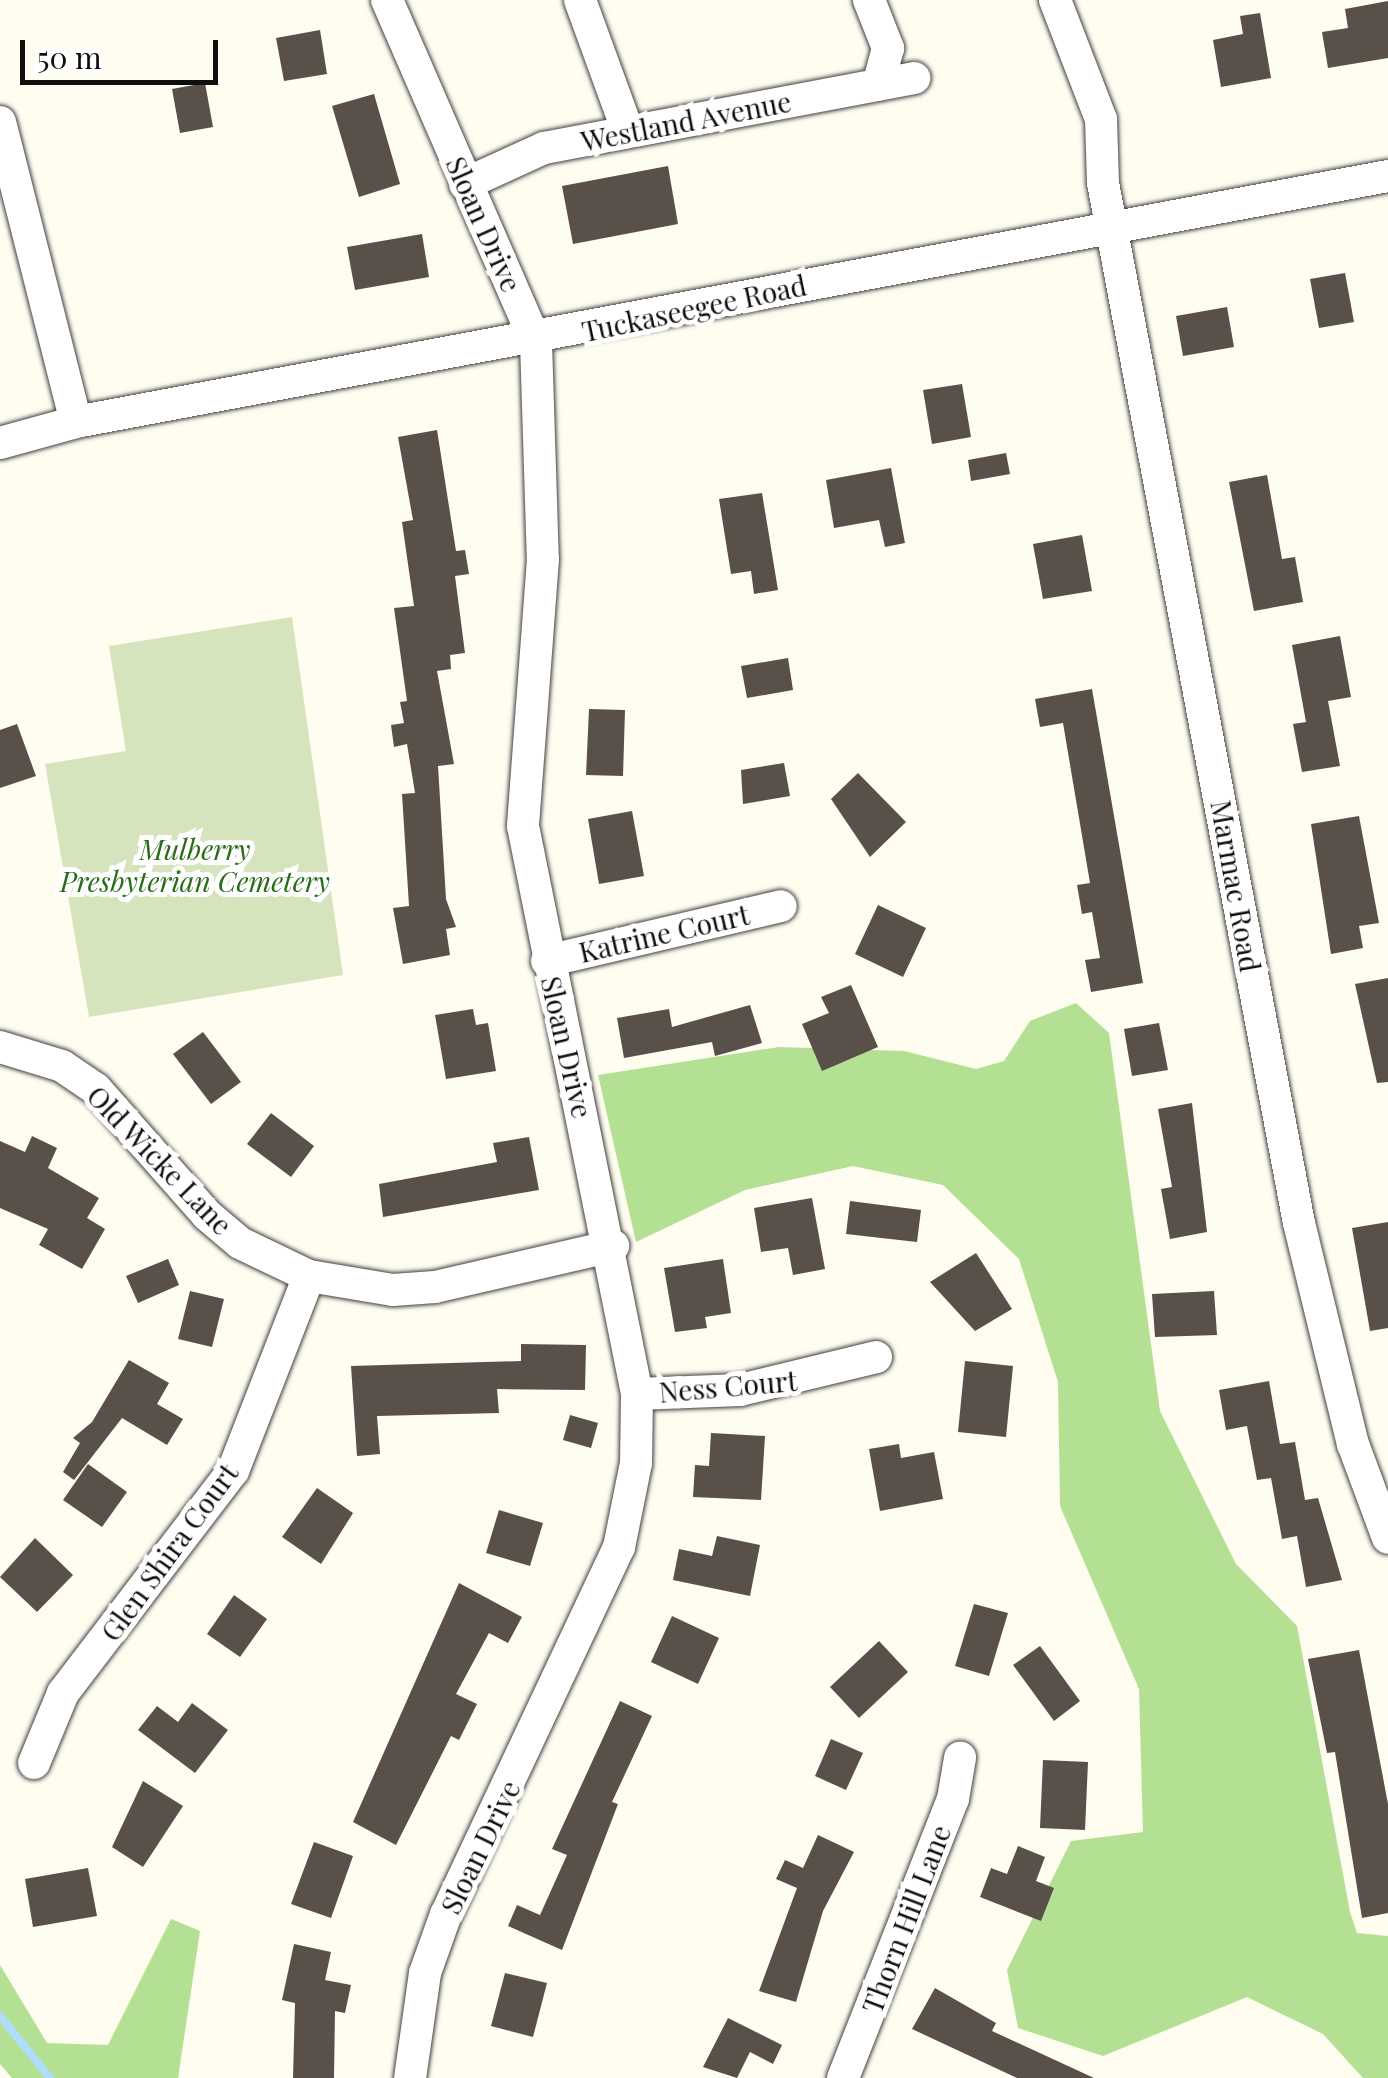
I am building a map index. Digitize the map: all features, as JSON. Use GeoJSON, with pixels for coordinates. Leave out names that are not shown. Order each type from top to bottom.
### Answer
{"type":"FeatureCollection","features":[{"type":"Feature","properties":{"kind":"street","name":"Sloan Drive"},"geometry":{"type":"LineString","coordinates":[[387,0],[536,342],[543,559],[523,826],[547,961],[613,1246],[637,1394],[636,1462],[618,1547],[446,1914],[426,1974],[410,2078]]}},
{"type":"Feature","properties":{"kind":"street"},"geometry":{"type":"LineString","coordinates":[[580,0],[628,132]]}},
{"type":"Feature","properties":{"kind":"street"},"geometry":{"type":"LineString","coordinates":[[869,0],[888,48],[878,85]]}},
{"type":"Feature","properties":{"kind":"street","name":"Marmac Road"},"geometry":{"type":"LineString","coordinates":[[1055,0],[1101,118],[1098,159],[1299,1223],[1352,1444],[1388,1538]]}},
{"type":"Feature","properties":{"kind":"street","name":"Westland Avenue"},"geometry":{"type":"LineString","coordinates":[[466,184],[544,148],[914,78]]}},
{"type":"Feature","properties":{"kind":"street"},"geometry":{"type":"LineString","coordinates":[[0,122],[76,422]]}},
{"type":"Feature","properties":{"kind":"street","name":"Tuckaseegee Road"},"geometry":{"type":"LineString","coordinates":[[0,443],[76,422],[536,342],[1112,226],[1388,176]]}},
{"type":"Feature","properties":{"kind":"street","name":"Katrine Court"},"geometry":{"type":"LineString","coordinates":[[547,961],[781,906]]}},
{"type":"Feature","properties":{"kind":"street","name":"Old Wicke Lane"},"geometry":{"type":"LineString","coordinates":[[0,1047],[62,1066],[96,1089],[207,1215],[240,1243],[309,1276],[394,1290],[435,1287],[613,1246]]}},
{"type":"Feature","properties":{"kind":"street","name":"Glen Shira Court"},"geometry":{"type":"LineString","coordinates":[[34,1763],[63,1694],[233,1470],[309,1276]]}},
{"type":"Feature","properties":{"kind":"street","name":"Ness Court"},"geometry":{"type":"LineString","coordinates":[[637,1394],[740,1390],[876,1357]]}},
{"type":"Feature","properties":{"kind":"street","name":"Thorn Hill Lane"},"geometry":{"type":"LineString","coordinates":[[850,2075],[953,1799],[960,1758]]}},
{"type":"Feature","properties":{"kind":"green space","name":"Mulberry Presbyterian Cemetery"},"geometry":{"type":"Polygon","coordinates":[[[292,617],[343,975],[89,1017],[45,764],[126,751],[109,646],[292,617]]]}},
{"type":"Feature","properties":{"kind":"green space"},"geometry":{"type":"Polygon","coordinates":[[[1076,1003],[1109,1033],[1160,1411],[1236,1564],[1297,1626],[1350,1912],[1357,1933],[1388,1936],[1388,2078],[1363,2078],[1323,2034],[1247,1997],[1103,2056],[1018,2028],[1007,1970],[1071,1841],[1143,1832],[1139,1689],[1060,1506],[1058,1382],[1019,1259],[943,1185],[853,1166],[745,1190],[636,1242],[598,1075],[779,1047],[904,1051],[976,1069],[1004,1061],[1030,1021],[1076,1003]]]}},
{"type":"Feature","properties":{"kind":"green space"},"geometry":{"type":"Polygon","coordinates":[[[171,1919],[200,1931],[178,2078],[12,2078],[0,2064],[0,1965],[47,2043],[108,2045],[171,1919]]]}},
{"type":"Feature","properties":{"kind":"building"},"geometry":{"type":"Polygon","coordinates":[[[1388,1],[1388,58],[1328,68],[1322,32],[1348,28],[1345,9],[1388,1]]]}},
{"type":"Feature","properties":{"kind":"building"},"geometry":{"type":"Polygon","coordinates":[[[1260,13],[1271,78],[1221,87],[1213,40],[1243,34],[1240,16],[1260,13]]]}},
{"type":"Feature","properties":{"kind":"building"},"geometry":{"type":"Polygon","coordinates":[[[320,30],[327,74],[284,81],[276,38],[320,30]]]}},
{"type":"Feature","properties":{"kind":"building"},"geometry":{"type":"Polygon","coordinates":[[[205,83],[213,127],[180,133],[172,89],[205,83]]]}},
{"type":"Feature","properties":{"kind":"building"},"geometry":{"type":"Polygon","coordinates":[[[374,94],[400,184],[359,197],[332,106],[374,94]]]}},
{"type":"Feature","properties":{"kind":"building"},"geometry":{"type":"Polygon","coordinates":[[[668,166],[678,224],[573,244],[562,186],[668,166]]]}},
{"type":"Feature","properties":{"kind":"building"},"geometry":{"type":"Polygon","coordinates":[[[422,234],[429,277],[355,290],[347,247],[422,234]]]}},
{"type":"Feature","properties":{"kind":"building"},"geometry":{"type":"Polygon","coordinates":[[[1345,273],[1354,322],[1319,328],[1310,279],[1345,273]]]}},
{"type":"Feature","properties":{"kind":"building"},"geometry":{"type":"Polygon","coordinates":[[[1227,307],[1234,347],[1183,356],[1176,316],[1227,307]]]}},
{"type":"Feature","properties":{"kind":"building"},"geometry":{"type":"Polygon","coordinates":[[[962,384],[971,437],[932,444],[923,390],[962,384]]]}},
{"type":"Feature","properties":{"kind":"building"},"geometry":{"type":"Polygon","coordinates":[[[437,430],[456,551],[465,550],[469,574],[455,576],[465,653],[450,655],[451,669],[437,671],[454,764],[438,766],[446,899],[456,927],[446,929],[450,955],[403,964],[393,908],[409,906],[402,794],[415,793],[407,744],[394,747],[391,725],[404,723],[400,702],[407,701],[394,608],[414,606],[402,522],[413,520],[398,437],[437,430]]]}},
{"type":"Feature","properties":{"kind":"building"},"geometry":{"type":"Polygon","coordinates":[[[1006,453],[1010,474],[971,481],[968,460],[1006,453]]]}},
{"type":"Feature","properties":{"kind":"building"},"geometry":{"type":"Polygon","coordinates":[[[891,468],[905,543],[885,547],[879,520],[834,528],[826,480],[891,468]]]}},
{"type":"Feature","properties":{"kind":"building"},"geometry":{"type":"Polygon","coordinates":[[[1267,475],[1282,559],[1295,557],[1303,602],[1254,611],[1229,482],[1267,475]]]}},
{"type":"Feature","properties":{"kind":"building"},"geometry":{"type":"Polygon","coordinates":[[[762,493],[778,590],[754,594],[751,571],[731,574],[719,499],[762,493]]]}},
{"type":"Feature","properties":{"kind":"building"},"geometry":{"type":"Polygon","coordinates":[[[1082,535],[1092,591],[1043,599],[1033,544],[1082,535]]]}},
{"type":"Feature","properties":{"kind":"building"},"geometry":{"type":"Polygon","coordinates":[[[1340,636],[1351,697],[1328,701],[1340,766],[1302,772],[1293,724],[1306,722],[1292,645],[1340,636]]]}},
{"type":"Feature","properties":{"kind":"building"},"geometry":{"type":"Polygon","coordinates":[[[788,658],[793,690],[747,698],[741,666],[788,658]]]}},
{"type":"Feature","properties":{"kind":"building"},"geometry":{"type":"Polygon","coordinates":[[[1092,689],[1143,983],[1091,992],[1085,960],[1100,958],[1092,912],[1082,914],[1077,885],[1090,883],[1063,723],[1040,727],[1035,699],[1092,689]]]}},
{"type":"Feature","properties":{"kind":"building"},"geometry":{"type":"Polygon","coordinates":[[[589,709],[625,710],[623,776],[586,775],[589,709]]]}},
{"type":"Feature","properties":{"kind":"building"},"geometry":{"type":"Polygon","coordinates":[[[17,724],[36,776],[0,788],[0,730],[17,724]]]}},
{"type":"Feature","properties":{"kind":"building"},"geometry":{"type":"Polygon","coordinates":[[[784,763],[790,796],[743,804],[741,770],[784,763]]]}},
{"type":"Feature","properties":{"kind":"building"},"geometry":{"type":"Polygon","coordinates":[[[858,773],[906,822],[870,857],[831,799],[858,773]]]}},
{"type":"Feature","properties":{"kind":"building"},"geometry":{"type":"Polygon","coordinates":[[[632,811],[644,876],[599,884],[588,819],[632,811]]]}},
{"type":"Feature","properties":{"kind":"building"},"geometry":{"type":"Polygon","coordinates":[[[1359,816],[1379,923],[1359,926],[1363,948],[1331,954],[1311,824],[1359,816]]]}},
{"type":"Feature","properties":{"kind":"building"},"geometry":{"type":"Polygon","coordinates":[[[878,905],[926,928],[903,977],[855,954],[878,905]]]}},
{"type":"Feature","properties":{"kind":"building"},"geometry":{"type":"Polygon","coordinates":[[[1388,978],[1388,1082],[1377,1083],[1355,984],[1388,978]]]}},
{"type":"Feature","properties":{"kind":"building"},"geometry":{"type":"Polygon","coordinates":[[[851,985],[878,1047],[822,1071],[802,1024],[829,1013],[821,997],[851,985]]]}},
{"type":"Feature","properties":{"kind":"building"},"geometry":{"type":"Polygon","coordinates":[[[750,1005],[762,1043],[715,1056],[712,1042],[624,1058],[617,1018],[669,1009],[672,1027],[750,1005]]]}},
{"type":"Feature","properties":{"kind":"building"},"geometry":{"type":"Polygon","coordinates":[[[473,1009],[476,1025],[488,1023],[496,1071],[446,1079],[435,1015],[473,1009]]]}},
{"type":"Feature","properties":{"kind":"building"},"geometry":{"type":"Polygon","coordinates":[[[1159,1023],[1168,1070],[1132,1076],[1124,1029],[1159,1023]]]}},
{"type":"Feature","properties":{"kind":"building"},"geometry":{"type":"Polygon","coordinates":[[[203,1032],[241,1082],[211,1104],[173,1054],[203,1032]]]}},
{"type":"Feature","properties":{"kind":"building"},"geometry":{"type":"Polygon","coordinates":[[[1192,1103],[1207,1232],[1170,1239],[1161,1189],[1172,1187],[1158,1109],[1192,1103]]]}},
{"type":"Feature","properties":{"kind":"building"},"geometry":{"type":"Polygon","coordinates":[[[271,1113],[314,1146],[291,1177],[247,1144],[271,1113]]]}},
{"type":"Feature","properties":{"kind":"building"},"geometry":{"type":"Polygon","coordinates":[[[32,1136],[57,1148],[48,1168],[99,1198],[87,1218],[105,1229],[82,1269],[39,1245],[48,1229],[0,1208],[0,1141],[25,1152],[32,1136]]]}},
{"type":"Feature","properties":{"kind":"building"},"geometry":{"type":"Polygon","coordinates":[[[529,1137],[539,1190],[383,1217],[379,1184],[497,1162],[493,1143],[529,1137]]]}},
{"type":"Feature","properties":{"kind":"building"},"geometry":{"type":"Polygon","coordinates":[[[812,1198],[825,1269],[793,1275],[788,1248],[761,1252],[754,1208],[812,1198]]]}},
{"type":"Feature","properties":{"kind":"building"},"geometry":{"type":"Polygon","coordinates":[[[850,1201],[921,1210],[917,1242],[846,1234],[850,1201]]]}},
{"type":"Feature","properties":{"kind":"building"},"geometry":{"type":"Polygon","coordinates":[[[1388,1222],[1388,1328],[1370,1331],[1352,1228],[1388,1222]]]}},
{"type":"Feature","properties":{"kind":"building"},"geometry":{"type":"Polygon","coordinates":[[[976,1253],[1012,1309],[975,1331],[930,1282],[976,1253]]]}},
{"type":"Feature","properties":{"kind":"building"},"geometry":{"type":"Polygon","coordinates":[[[168,1259],[179,1285],[138,1303],[126,1276],[168,1259]]]}},
{"type":"Feature","properties":{"kind":"building"},"geometry":{"type":"Polygon","coordinates":[[[723,1259],[731,1313],[705,1317],[707,1328],[675,1332],[664,1268],[723,1259]]]}},
{"type":"Feature","properties":{"kind":"building"},"geometry":{"type":"Polygon","coordinates":[[[190,1291],[224,1299],[212,1347],[178,1339],[190,1291]]]}},
{"type":"Feature","properties":{"kind":"building"},"geometry":{"type":"Polygon","coordinates":[[[1214,1291],[1217,1335],[1155,1337],[1152,1294],[1214,1291]]]}},
{"type":"Feature","properties":{"kind":"building"},"geometry":{"type":"Polygon","coordinates":[[[521,1344],[586,1345],[585,1390],[497,1389],[499,1413],[377,1416],[380,1454],[357,1456],[351,1366],[521,1361],[521,1344]]]}},
{"type":"Feature","properties":{"kind":"building"},"geometry":{"type":"Polygon","coordinates":[[[129,1360],[169,1383],[157,1404],[183,1419],[167,1445],[122,1418],[74,1480],[63,1472],[80,1443],[73,1438],[92,1422],[129,1360]]]}},
{"type":"Feature","properties":{"kind":"building"},"geometry":{"type":"Polygon","coordinates":[[[965,1361],[1013,1366],[1006,1437],[958,1432],[965,1361]]]}},
{"type":"Feature","properties":{"kind":"building"},"geometry":{"type":"Polygon","coordinates":[[[1269,1381],[1280,1444],[1295,1442],[1305,1500],[1318,1498],[1342,1580],[1306,1587],[1297,1536],[1282,1539],[1271,1478],[1257,1480],[1247,1426],[1226,1430],[1219,1390],[1269,1381]]]}},
{"type":"Feature","properties":{"kind":"building"},"geometry":{"type":"Polygon","coordinates":[[[570,1415],[598,1423],[591,1448],[563,1440],[570,1415]]]}},
{"type":"Feature","properties":{"kind":"building"},"geometry":{"type":"Polygon","coordinates":[[[711,1433],[765,1436],[761,1500],[693,1497],[695,1465],[709,1466],[711,1433]]]}},
{"type":"Feature","properties":{"kind":"building"},"geometry":{"type":"Polygon","coordinates":[[[899,1444],[901,1458],[934,1452],[943,1499],[880,1511],[869,1449],[899,1444]]]}},
{"type":"Feature","properties":{"kind":"building"},"geometry":{"type":"Polygon","coordinates":[[[88,1464],[127,1492],[102,1527],[63,1500],[88,1464]]]}},
{"type":"Feature","properties":{"kind":"building"},"geometry":{"type":"Polygon","coordinates":[[[317,1488],[353,1513],[321,1564],[282,1537],[317,1488]]]}},
{"type":"Feature","properties":{"kind":"building"},"geometry":{"type":"Polygon","coordinates":[[[499,1510],[543,1523],[530,1566],[486,1553],[499,1510]]]}},
{"type":"Feature","properties":{"kind":"building"},"geometry":{"type":"Polygon","coordinates":[[[717,1536],[760,1545],[750,1596],[673,1580],[679,1549],[712,1556],[717,1536]]]}},
{"type":"Feature","properties":{"kind":"building"},"geometry":{"type":"Polygon","coordinates":[[[35,1538],[73,1575],[37,1612],[0,1577],[35,1538]]]}},
{"type":"Feature","properties":{"kind":"building"},"geometry":{"type":"Polygon","coordinates":[[[459,1583],[522,1617],[508,1643],[489,1633],[456,1694],[477,1704],[459,1740],[451,1736],[396,1845],[353,1822],[459,1583]]]}},
{"type":"Feature","properties":{"kind":"building"},"geometry":{"type":"Polygon","coordinates":[[[234,1595],[267,1619],[240,1657],[207,1634],[234,1595]]]}},
{"type":"Feature","properties":{"kind":"building"},"geometry":{"type":"Polygon","coordinates":[[[974,1604],[1008,1613],[989,1676],[955,1666],[974,1604]]]}},
{"type":"Feature","properties":{"kind":"building"},"geometry":{"type":"Polygon","coordinates":[[[672,1616],[719,1638],[698,1684],[651,1662],[672,1616]]]}},
{"type":"Feature","properties":{"kind":"building"},"geometry":{"type":"Polygon","coordinates":[[[879,1641],[908,1672],[859,1718],[830,1687],[879,1641]]]}},
{"type":"Feature","properties":{"kind":"building"},"geometry":{"type":"Polygon","coordinates":[[[1040,1646],[1080,1701],[1054,1721],[1013,1665],[1040,1646]]]}},
{"type":"Feature","properties":{"kind":"building"},"geometry":{"type":"Polygon","coordinates":[[[1359,1650],[1388,1804],[1388,1913],[1362,1918],[1335,1752],[1327,1753],[1308,1659],[1359,1650]]]}},
{"type":"Feature","properties":{"kind":"building"},"geometry":{"type":"Polygon","coordinates":[[[620,1701],[652,1716],[612,1802],[618,1804],[562,1950],[508,1926],[517,1905],[540,1915],[567,1855],[552,1849],[620,1701]]]}},
{"type":"Feature","properties":{"kind":"building"},"geometry":{"type":"Polygon","coordinates":[[[192,1703],[228,1730],[195,1773],[138,1730],[157,1706],[178,1722],[192,1703]]]}},
{"type":"Feature","properties":{"kind":"building"},"geometry":{"type":"Polygon","coordinates":[[[831,1739],[863,1753],[846,1790],[815,1776],[831,1739]]]}},
{"type":"Feature","properties":{"kind":"building"},"geometry":{"type":"Polygon","coordinates":[[[1043,1760],[1088,1762],[1085,1830],[1040,1828],[1043,1760]]]}},
{"type":"Feature","properties":{"kind":"building"},"geometry":{"type":"Polygon","coordinates":[[[143,1781],[183,1806],[143,1867],[112,1847],[143,1781]]]}},
{"type":"Feature","properties":{"kind":"building"},"geometry":{"type":"Polygon","coordinates":[[[818,1835],[854,1852],[823,1911],[796,2002],[759,1991],[797,1888],[776,1879],[785,1860],[803,1868],[818,1835]]]}},
{"type":"Feature","properties":{"kind":"building"},"geometry":{"type":"Polygon","coordinates":[[[314,1842],[353,1856],[331,1918],[291,1904],[314,1842]]]}},
{"type":"Feature","properties":{"kind":"building"},"geometry":{"type":"Polygon","coordinates":[[[1018,1846],[1045,1857],[1036,1881],[1054,1888],[1041,1921],[980,1897],[991,1868],[1007,1874],[1018,1846]]]}},
{"type":"Feature","properties":{"kind":"building"},"geometry":{"type":"Polygon","coordinates":[[[88,1868],[97,1916],[33,1927],[25,1879],[88,1868]]]}},
{"type":"Feature","properties":{"kind":"building"},"geometry":{"type":"Polygon","coordinates":[[[294,1944],[331,1952],[325,1980],[351,1985],[345,2013],[335,2011],[334,2078],[293,2078],[295,2003],[282,2000],[294,1944]]]}},
{"type":"Feature","properties":{"kind":"building"},"geometry":{"type":"Polygon","coordinates":[[[505,1973],[547,1983],[533,2037],[491,2026],[505,1973]]]}},
{"type":"Feature","properties":{"kind":"building"},"geometry":{"type":"Polygon","coordinates":[[[935,1988],[996,2023],[992,2031],[1094,2078],[1017,2078],[912,2029],[935,1988]]]}},
{"type":"Feature","properties":{"kind":"building"},"geometry":{"type":"Polygon","coordinates":[[[728,2018],[782,2045],[773,2064],[750,2052],[737,2078],[703,2067],[728,2018]]]}},
{"type":"Feature","properties":{"kind":"waterway"},"geometry":{"type":"LineString","coordinates":[[0,2016],[50,2078]]}}]}
